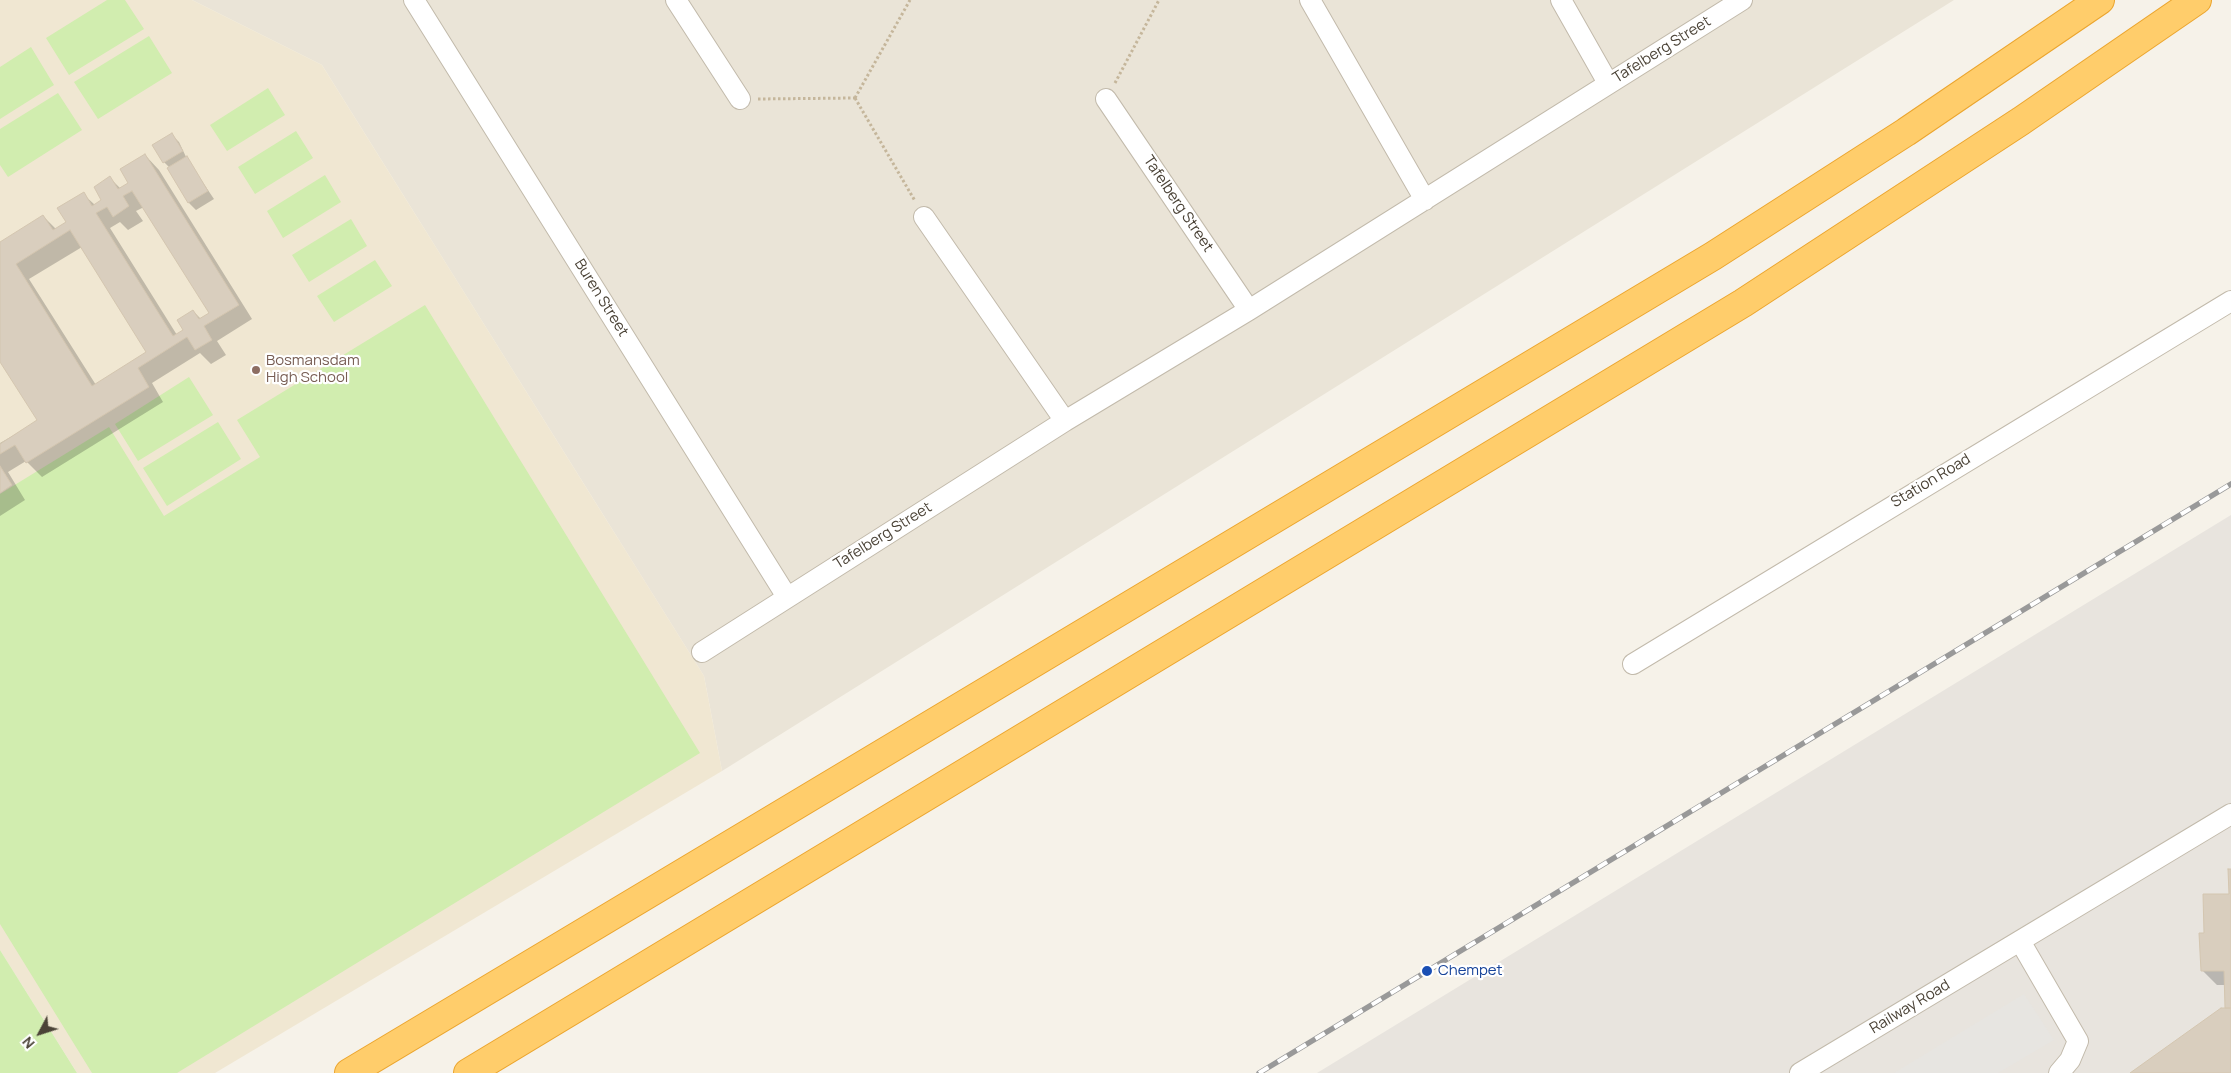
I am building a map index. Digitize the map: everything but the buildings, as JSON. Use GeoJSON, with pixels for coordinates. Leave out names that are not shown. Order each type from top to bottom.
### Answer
{"type":"FeatureCollection","features":[{"type":"Feature","properties":{"kind":"highway"},"geometry":{"type":"LineString","coordinates":[[348,1073],[1713,256],[1906,132],[2100,0]]}},
{"type":"Feature","properties":{"kind":"highway"},"geometry":{"type":"LineString","coordinates":[[468,1073],[1743,304],[2021,122],[2197,0]]}},
{"type":"Feature","properties":{"kind":"street","name":"Buren Street"},"geometry":{"type":"LineString","coordinates":[[414,0],[787,597]]}},
{"type":"Feature","properties":{"kind":"street"},"geometry":{"type":"LineString","coordinates":[[676,0],[740,99]]}},
{"type":"Feature","properties":{"kind":"street"},"geometry":{"type":"LineString","coordinates":[[1310,0],[1425,200]]}},
{"type":"Feature","properties":{"kind":"street","name":"Tafelberg Street"},"geometry":{"type":"LineString","coordinates":[[1560,0],[1608,83]]}},
{"type":"Feature","properties":{"kind":"street","name":"Tafelberg Street"},"geometry":{"type":"LineString","coordinates":[[702,652],[1065,421],[1249,310],[1742,0]]}},
{"type":"Feature","properties":{"kind":"street","name":"Tafelberg Street"},"geometry":{"type":"LineString","coordinates":[[1106,99],[1249,310]]}},
{"type":"Feature","properties":{"kind":"street"},"geometry":{"type":"LineString","coordinates":[[924,217],[1065,421]]}},
{"type":"Feature","properties":{"kind":"street","name":"Station Road"},"geometry":{"type":"LineString","coordinates":[[1633,664],[2231,301]]}},
{"type":"Feature","properties":{"kind":"street","name":"Railway Road"},"geometry":{"type":"LineString","coordinates":[[1800,1073],[2231,814]]}},
{"type":"Feature","properties":{"kind":"street"},"geometry":{"type":"LineString","coordinates":[[2020,941],[2078,1041],[2070,1060],[2058,1073]]}},
{"type":"Feature","properties":{"kind":"path"},"geometry":{"type":"LineString","coordinates":[[855,98],[910,0]]}},
{"type":"Feature","properties":{"kind":"path"},"geometry":{"type":"LineString","coordinates":[[1106,99],[1159,0]]}},
{"type":"Feature","properties":{"kind":"path"},"geometry":{"type":"LineString","coordinates":[[740,99],[855,98]]}},
{"type":"Feature","properties":{"kind":"path"},"geometry":{"type":"LineString","coordinates":[[855,98],[924,217]]}},
{"type":"Feature","properties":{"kind":"shaded area","name":"Bosmansdam High School"},"geometry":{"type":"Polygon","coordinates":[[[0,0],[192,0],[322,65],[704,676],[722,771],[215,1073],[77,1073],[0,950],[0,0]]]}},
{"type":"Feature","properties":{"kind":"shaded area"},"geometry":{"type":"Polygon","coordinates":[[[192,0],[1954,0],[722,771],[704,676],[322,65],[192,0]]]}},
{"type":"Feature","properties":{"kind":"shaded area"},"geometry":{"type":"Polygon","coordinates":[[[2231,515],[2231,1073],[1317,1073],[2231,515]]]}},
{"type":"Feature","properties":{"kind":"shaded area"},"geometry":{"type":"Polygon","coordinates":[[[2024,994],[2054,1040],[1998,1073],[1894,1073],[2024,994]]]}},
{"type":"Feature","properties":{"kind":"green space"},"geometry":{"type":"Polygon","coordinates":[[[107,0],[125,0],[144,29],[69,75],[46,38],[107,0]]]}},
{"type":"Feature","properties":{"kind":"green space"},"geometry":{"type":"Polygon","coordinates":[[[149,36],[172,73],[98,119],[74,82],[149,36]]]}},
{"type":"Feature","properties":{"kind":"green space"},"geometry":{"type":"Polygon","coordinates":[[[31,47],[54,85],[0,119],[0,67],[31,47]]]}},
{"type":"Feature","properties":{"kind":"green space"},"geometry":{"type":"Polygon","coordinates":[[[268,88],[285,115],[227,151],[210,125],[268,88]]]}},
{"type":"Feature","properties":{"kind":"green space"},"geometry":{"type":"Polygon","coordinates":[[[58,93],[82,130],[8,177],[0,165],[0,129],[58,93]]]}},
{"type":"Feature","properties":{"kind":"green space"},"geometry":{"type":"Polygon","coordinates":[[[296,131],[313,158],[255,194],[238,167],[296,131]]]}},
{"type":"Feature","properties":{"kind":"green space"},"geometry":{"type":"Polygon","coordinates":[[[325,175],[341,202],[283,238],[267,211],[325,175]]]}},
{"type":"Feature","properties":{"kind":"green space"},"geometry":{"type":"Polygon","coordinates":[[[351,219],[367,246],[309,282],[292,255],[351,219]]]}},
{"type":"Feature","properties":{"kind":"green space"},"geometry":{"type":"Polygon","coordinates":[[[375,260],[392,286],[334,322],[317,296],[375,260]]]}},
{"type":"Feature","properties":{"kind":"green space","name":"Bosmansdam High School"},"geometry":{"type":"Polygon","coordinates":[[[425,305],[700,753],[177,1073],[92,1073],[0,924],[0,494],[109,427],[164,516],[260,457],[237,420],[425,305]]]}},
{"type":"Feature","properties":{"kind":"green space"},"geometry":{"type":"Polygon","coordinates":[[[189,377],[213,415],[138,461],[115,424],[189,377]]]}},
{"type":"Feature","properties":{"kind":"green space"},"geometry":{"type":"Polygon","coordinates":[[[218,422],[241,459],[167,506],[143,468],[218,422]]]}},
{"type":"Feature","properties":{"kind":"green space"},"geometry":{"type":"Polygon","coordinates":[[[0,950],[77,1073],[0,1073],[0,950]]]}},
{"type":"Feature","properties":{"kind":"railway"},"geometry":{"type":"LineString","coordinates":[[1259,1073],[2231,484]]}},
{"type":"Feature","properties":{"kind":"place","name":"Bosmansdam High School"},"geometry":{"type":"Point","coordinates":[256,370]}},
{"type":"Feature","properties":{"kind":"place","name":"Chempet"},"geometry":{"type":"Point","coordinates":[1427,971]}}]}
